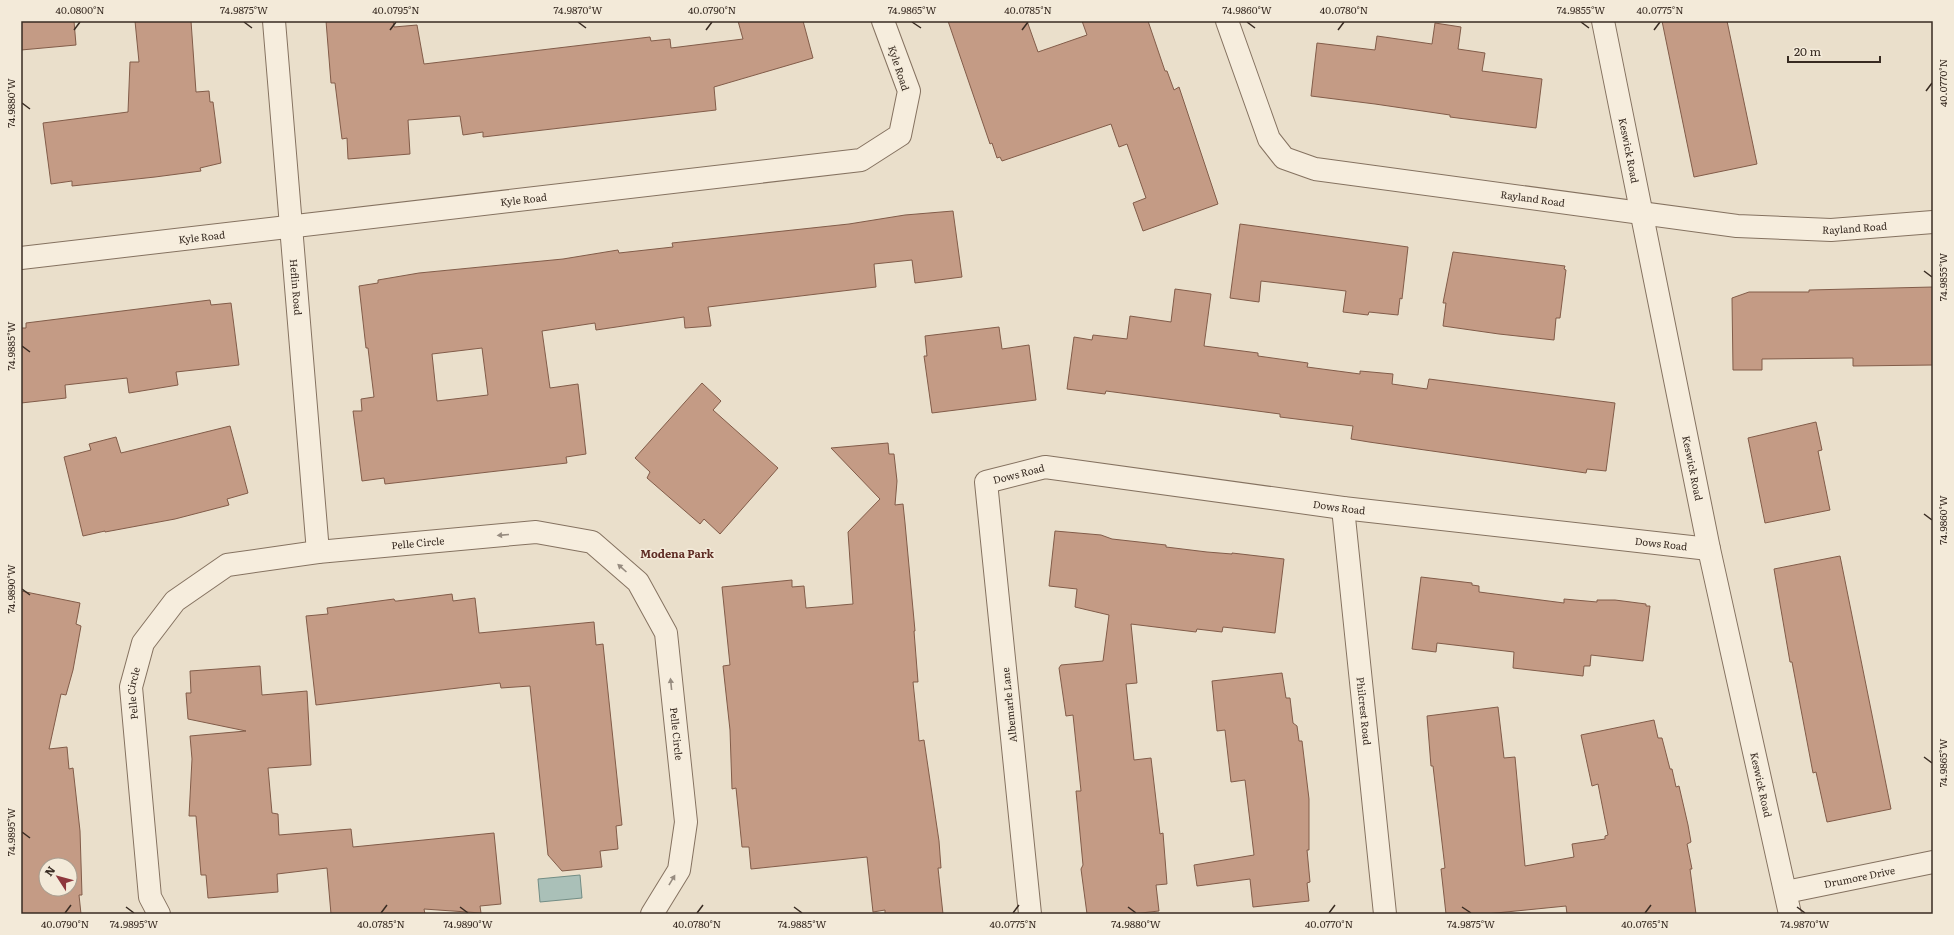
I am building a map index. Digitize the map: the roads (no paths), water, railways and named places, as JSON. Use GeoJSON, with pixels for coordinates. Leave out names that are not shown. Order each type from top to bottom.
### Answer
{"type":"FeatureCollection","features":[{"type":"Feature","properties":{"kind":"street","name":"Heflin Road"},"geometry":{"type":"LineString","coordinates":[[274,21],[293,228],[318,552]]}},
{"type":"Feature","properties":{"kind":"street","name":"Kyle Road"},"geometry":{"type":"LineString","coordinates":[[21,258],[293,228],[861,160],[900,135],[909,91],[883,21]]}},
{"type":"Feature","properties":{"kind":"street","name":"Rayland Road"},"geometry":{"type":"LineString","coordinates":[[1227,21],[1269,139],[1284,158],[1315,170],[1737,226],[1831,230],[1933,222]]}},
{"type":"Feature","properties":{"kind":"street","name":"Keswick Road"},"geometry":{"type":"LineString","coordinates":[[1603,21],[1640,214],[1710,549],[1790,914]]}},
{"type":"Feature","properties":{"kind":"street","name":"Dows Road"},"geometry":{"type":"LineString","coordinates":[[987,496],[986,482],[1045,466],[1343,508],[1710,549]]}},
{"type":"Feature","properties":{"kind":"street","name":"Albemarle Lane"},"geometry":{"type":"LineString","coordinates":[[987,496],[1030,914]]}},
{"type":"Feature","properties":{"kind":"street","name":"Philcrest Road"},"geometry":{"type":"LineString","coordinates":[[1343,508],[1385,914]]}},
{"type":"Feature","properties":{"kind":"street","name":"Pelle Circle"},"geometry":{"type":"LineString","coordinates":[[159,914],[150,896],[131,687],[143,643],[175,601],[227,565],[318,552],[536,532],[592,542],[638,582],[666,633],[686,822],[679,870],[652,914]]}},
{"type":"Feature","properties":{"kind":"street","name":"Drumore Drive"},"geometry":{"type":"LineString","coordinates":[[1786,892],[1933,862]]}},
{"type":"Feature","properties":{"kind":"water"},"geometry":{"type":"Polygon","coordinates":[[[580,875],[582,898],[540,902],[538,879],[580,875]]]}},
{"type":"Feature","properties":{"kind":"district","name":"Modena Park"},"geometry":{"type":"Point","coordinates":[677,554]}}]}
